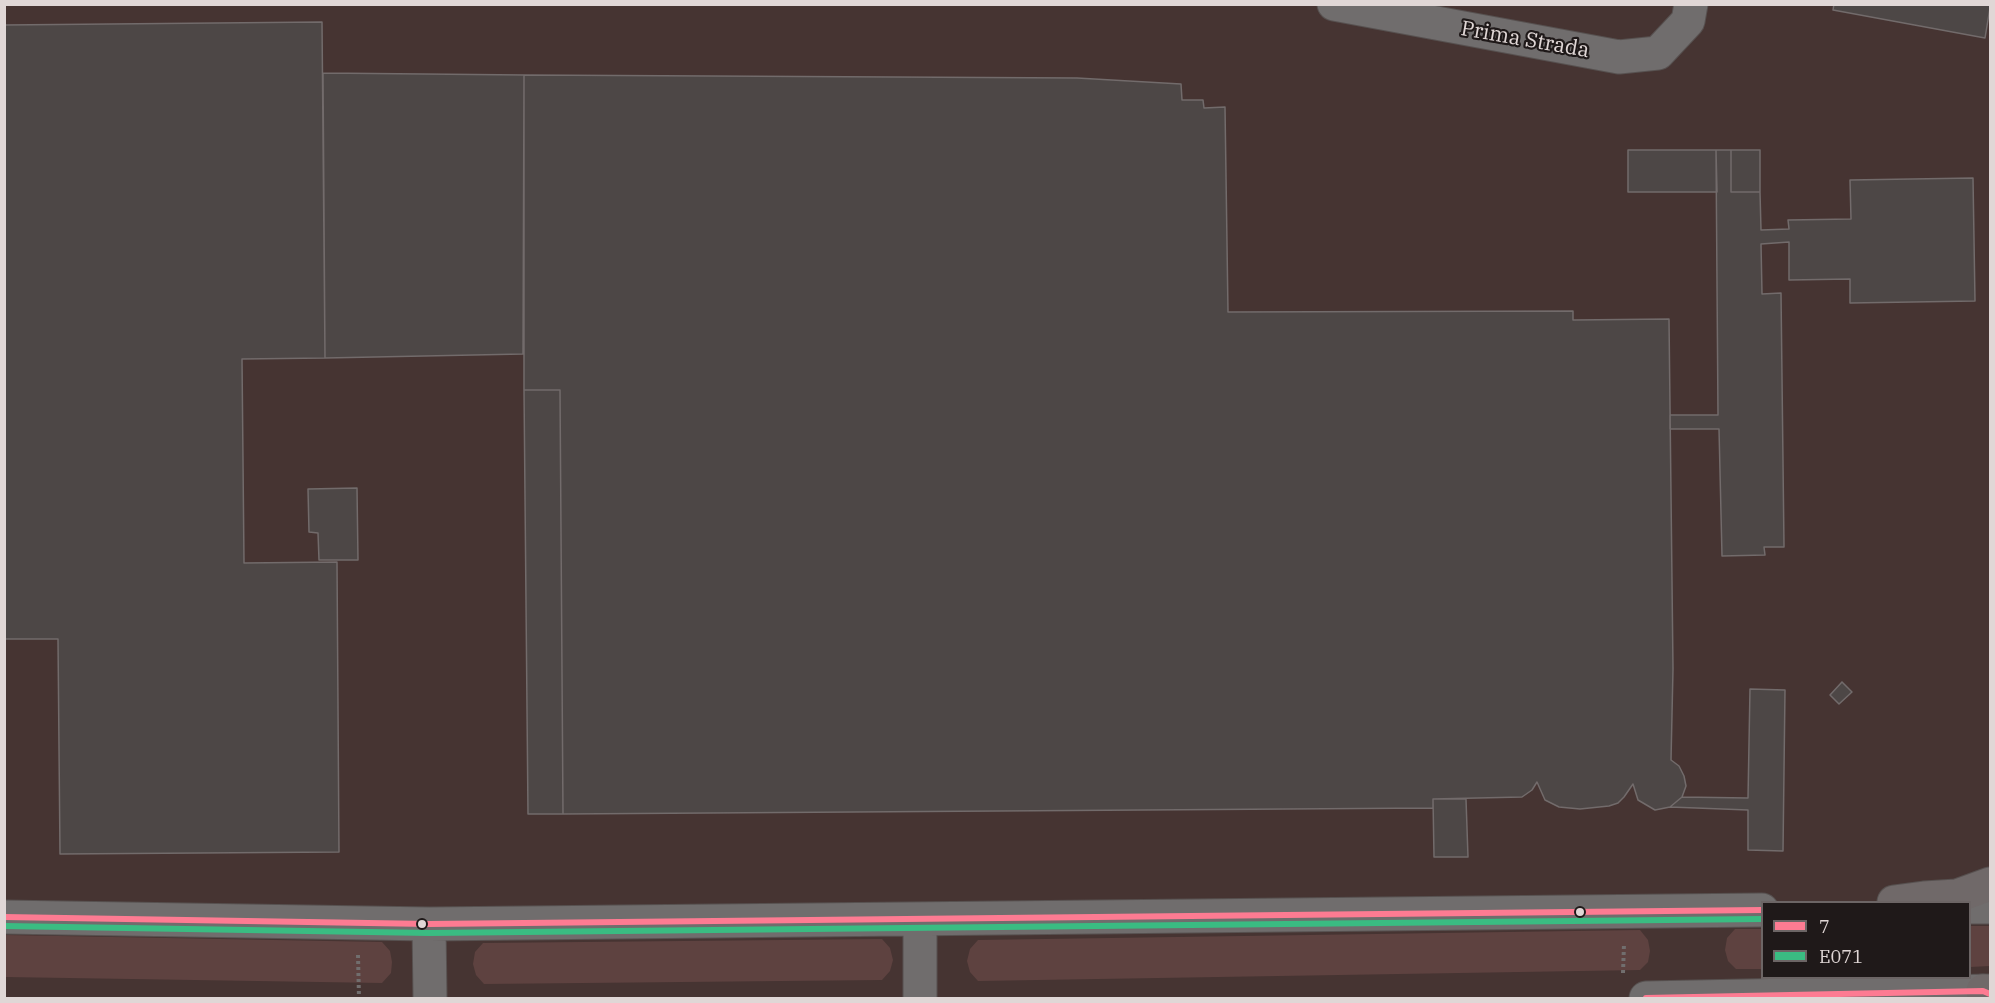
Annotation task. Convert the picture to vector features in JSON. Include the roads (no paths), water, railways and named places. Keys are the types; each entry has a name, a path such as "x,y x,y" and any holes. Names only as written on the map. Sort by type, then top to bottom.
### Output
{"highway":[{"path":"1906,901 1957,896 1990,884"}],"street":[{"name":"Prima Strada","path":"1334,4 1619,57 1658,53 1688,21 1691,4"},
{"path":"1971,907 1990,907"},
{"path":"4,917 429,924 1761,910"},
{"path":"920,919 920,999"},
{"path":"429,924 430,999"},
{"path":"1646,999 1988,992"}]}
